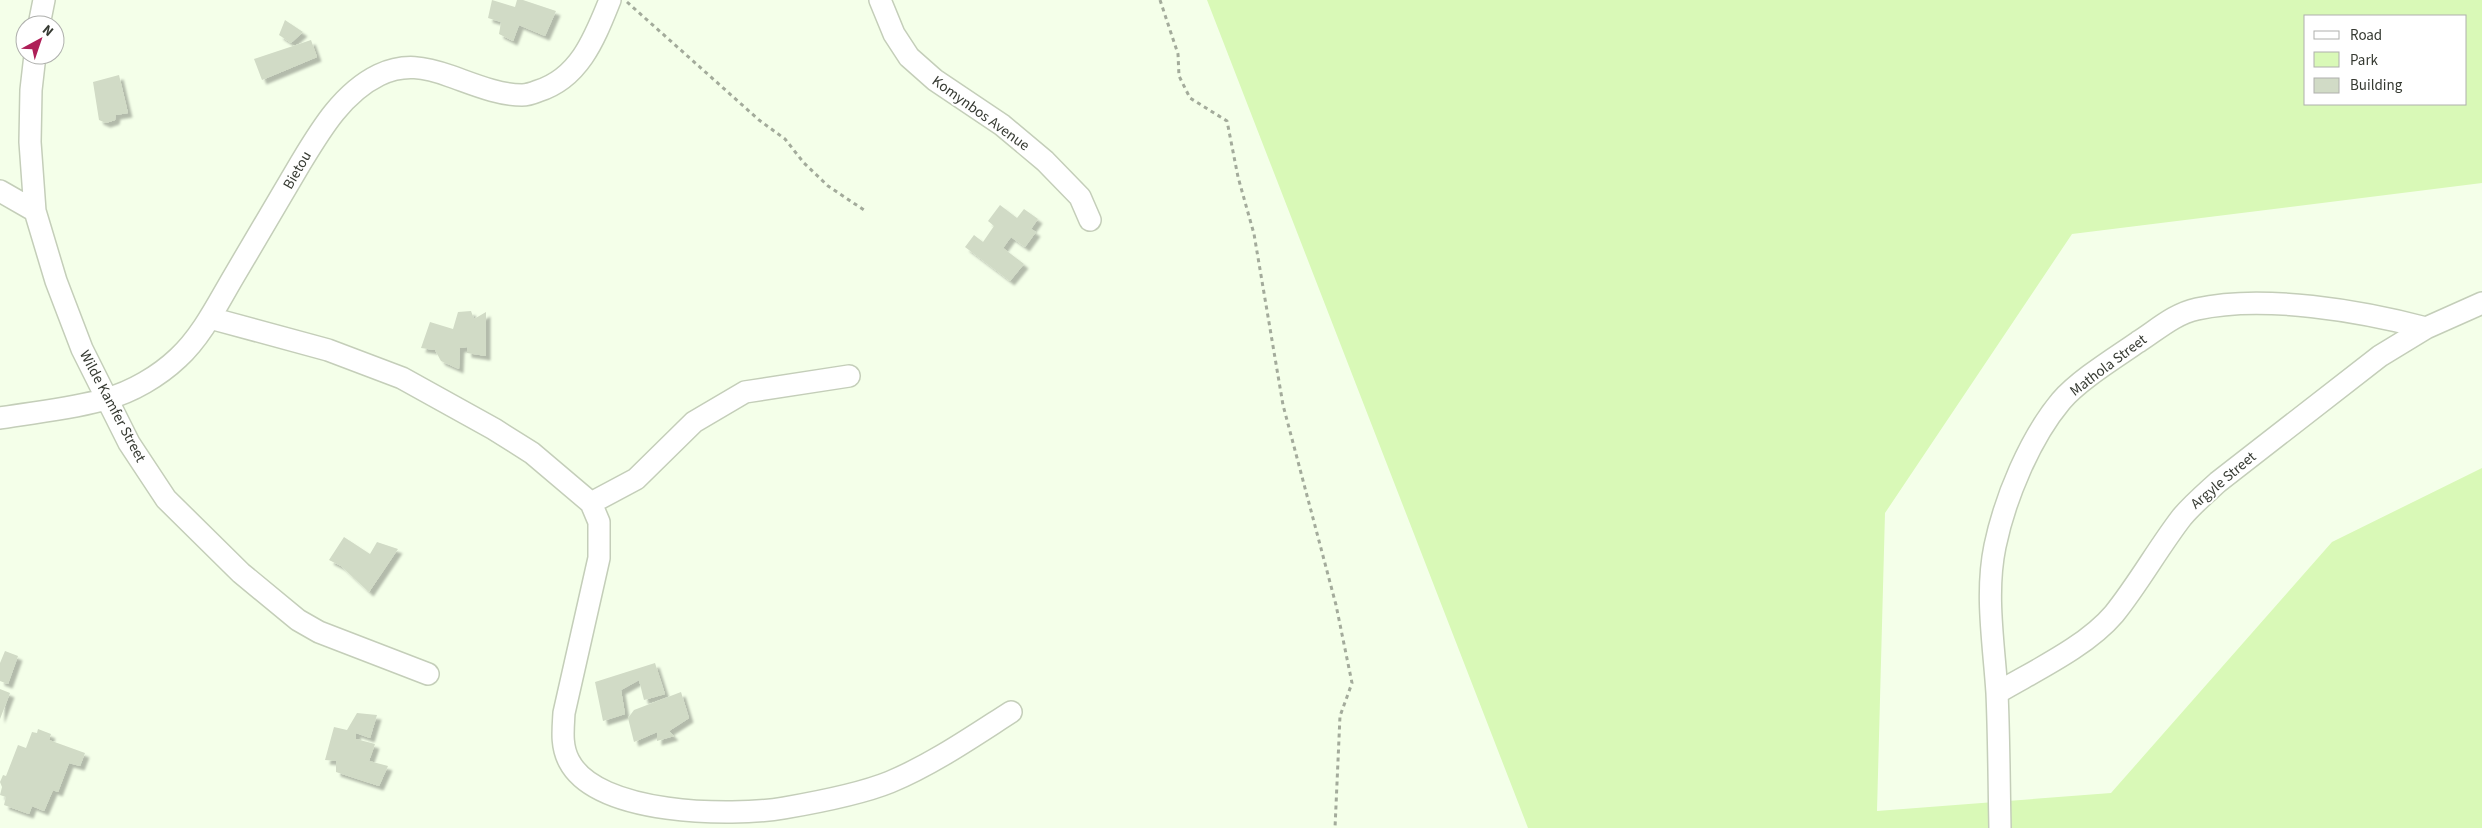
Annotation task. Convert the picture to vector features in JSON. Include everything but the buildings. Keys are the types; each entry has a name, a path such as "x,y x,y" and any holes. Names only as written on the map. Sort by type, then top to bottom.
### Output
{"street":[{"path":"41,15 44,0"},
{"name":"Bietou","path":"0,418 107,399 141,384 180,356 210,318 311,146 338,108 354,91 377,76 399,67 424,67 504,93 525,96 548,88 560,82 574,69 591,44 610,0"},
{"name":"Komynbos Avenue","path":"880,0 894,34 908,57 935,80 1002,126 1046,161 1080,197 1090,220"},
{"name":"Wilde Kamfer Street","path":"35,65 30,142 35,211 56,280 82,349 129,443 166,499 241,573 298,620 319,632 428,674"},
{"path":"0,191 35,211"},
{"name":"Mathola Street","path":"2000,828 1997,693 1990,587 1995,546 2011,494 2035,439 2062,400 2106,364 2176,316 2196,309 2232,303 2279,303 2388,318 2426,328"},
{"name":"Argyle Street","path":"1997,693 2058,657 2092,634 2113,615 2182,518 2194,503 2218,482 2380,356 2426,328 2482,303"},
{"path":"210,318 328,350 402,378 486,424 532,453 591,503 599,522 600,558 564,713 562,738 569,763 581,777 595,788 614,797 650,806 733,820 889,782 971,738 1011,712"},
{"path":"591,503 636,479 694,422 745,392 849,376"}],"path":[{"path":"625,0 759,120 785,140 804,163 828,186 867,212"},
{"path":"1160,0 1178,54 1179,76 1190,98 1227,121 1238,177 1254,234 1283,405 1336,605 1352,683 1340,716 1335,828"}],"green space":[{"path":"1207,0 2482,0 2482,183 2072,234 1885,513 1877,811 2111,793 2332,542 2482,468 2482,828 1528,828"}]}
